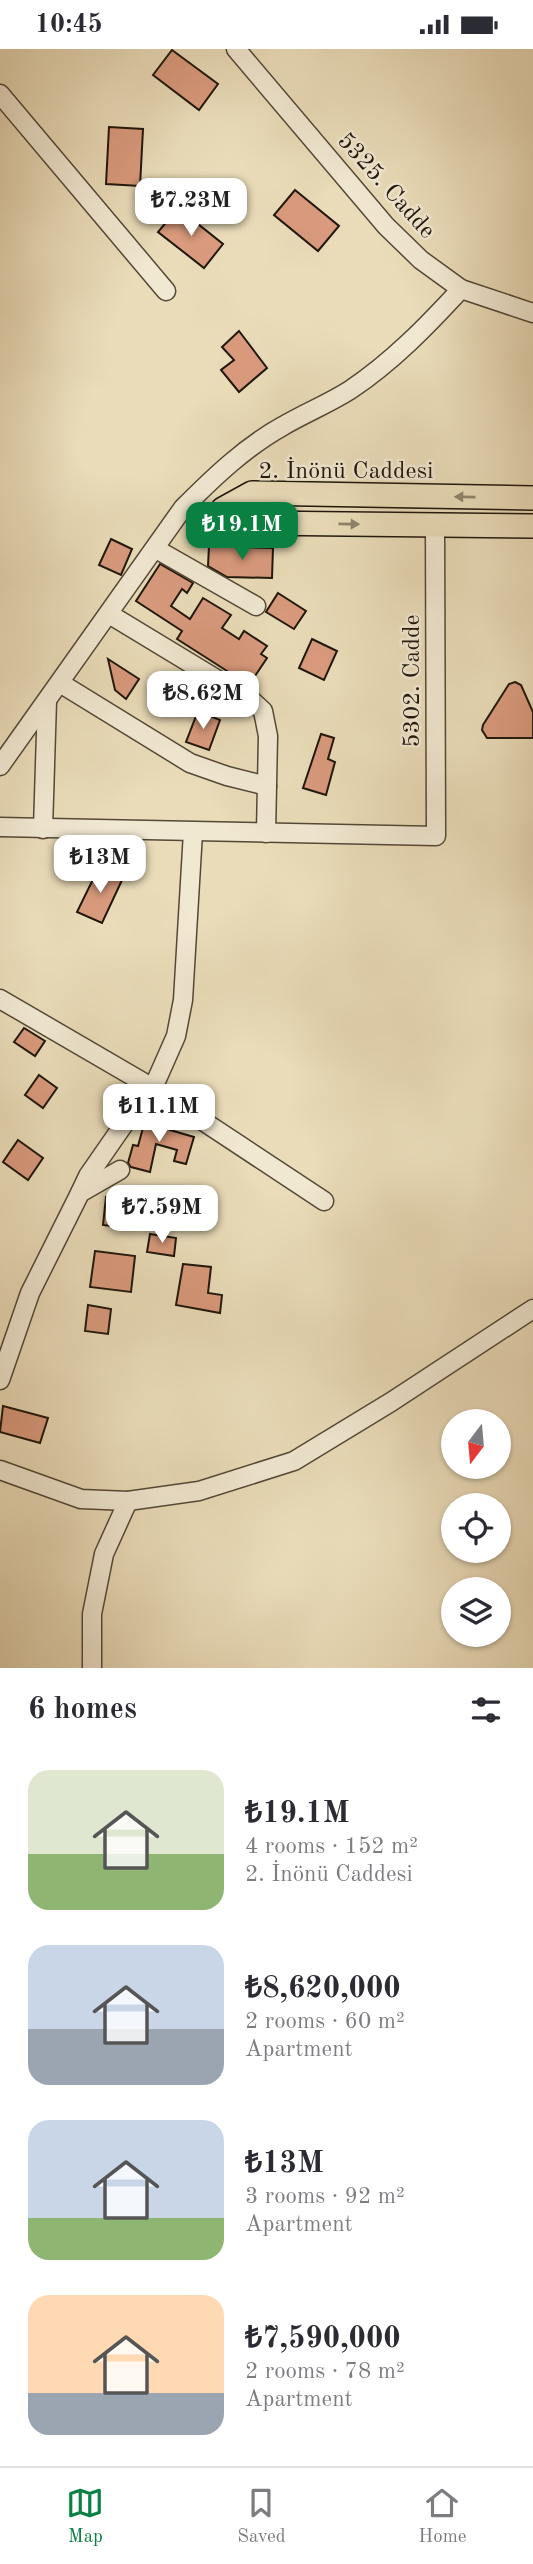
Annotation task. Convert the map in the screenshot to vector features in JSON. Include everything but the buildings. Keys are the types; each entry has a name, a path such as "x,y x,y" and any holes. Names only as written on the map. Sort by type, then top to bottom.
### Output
{"main road":[{"name":"2. İnönü Caddesi","path":"533,498 252,493 223,509 255,523 533,526"},
{"path":"434,496 435,525"}],"street":[{"name":"5325. Cadde","path":"236,49 386,226 421,260 461,289 533,313"},
{"path":"0,94 166,291"},
{"path":"0,766 183,508 211,479 260,440 340,396 383,365 425,328 461,289"},
{"name":"5302. Cadde","path":"266,833 436,836 435,525"},
{"path":"156,549 256,606"},
{"path":"0,827 266,833 268,736 263,711 258,705 108,614"},
{"path":"60,683 190,763 267,786"},
{"path":"43,829 47,701"},
{"path":"0,1380 30,1293 88,1176 140,1101 153,1089 169,1056 181,1017 193,832"},
{"path":"0,999 153,1089 324,1201"},
{"path":"80,1193 120,1170"},
{"path":"0,1470 81,1499 128,1501 199,1491 294,1461 391,1402 533,1309"},
{"path":"92,1668 92,1614 104,1554 128,1501"}]}
